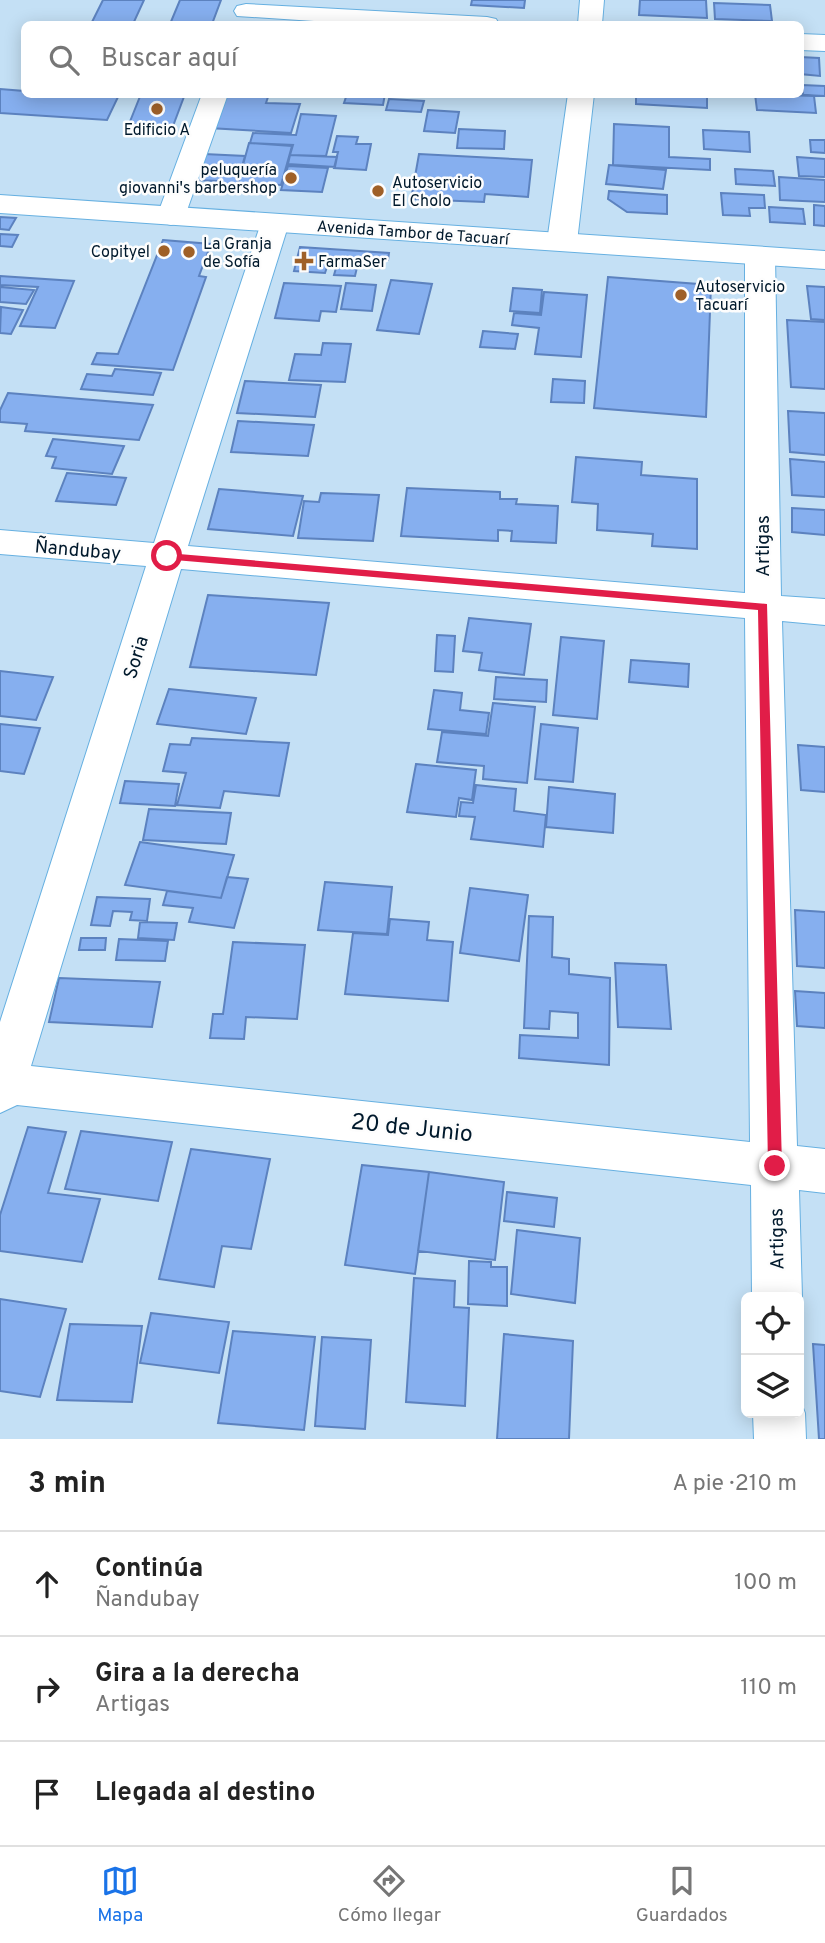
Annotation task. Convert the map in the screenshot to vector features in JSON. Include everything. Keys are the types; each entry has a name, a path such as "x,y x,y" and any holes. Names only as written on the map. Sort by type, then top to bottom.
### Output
{"street":[{"path":"590,21 592,0"},
{"path":"245,12 426,21"},
{"path":"804,42 825,43"},
{"path":"171,216 214,98"},
{"path":"562,242 580,98"},
{"name":"Avenida Tambor de Tacuarí","path":"0,204 825,260"},
{"name":"Soria","path":"1,1087 167,556 275,223"},
{"name":"Artigas","path":"760,256 763,607 777,1292"},
{"name":"Ñandubay","path":"0,542 825,612"},
{"name":"20 de Junio","path":"1,1087 825,1171"},
{"path":"779,1418 780,1439"}],"building":[{"path":"103,0 144,0 134,21 92,21"},
{"path":"180,0 221,0 213,21 171,21"},
{"path":"472,0 525,0 524,8 471,5"},
{"path":"640,0 706,0 707,18 639,15"},
{"path":"714,3 770,5 772,21 715,19"},
{"path":"804,57 819,58 820,76 804,74"},
{"path":"804,85 825,86 825,96 804,95"},
{"path":"0,89 21,91 21,98 118,98 107,120 0,113"},
{"path":"814,96 816,113 757,110 756,98"},
{"name":"Edificio A","path":"139,98 184,98 173,126 129,124"},
{"path":"220,98 268,98 266,103 300,104 291,133 209,128"},
{"path":"346,98 384,98 383,105 344,103"},
{"path":"636,98 707,98 707,108 636,104"},
{"path":"389,99 424,101 421,112 386,110"},
{"path":"428,110 459,112 455,133 424,131"},
{"path":"301,114 336,116 326,156 290,155 293,145 250,143 253,133 296,135"},
{"path":"614,124 669,127 669,157 710,159 710,170 613,165"},
{"path":"459,129 505,131 504,149 457,148"},
{"path":"703,130 749,132 750,152 704,149"},
{"path":"337,136 358,137 356,144 371,144 366,170 334,168 338,152 333,152"},
{"path":"810,140 825,140 825,153 811,152"},
{"path":"249,143 292,146 281,185 238,183"},
{"path":"204,154 245,156 236,187 215,185 217,181 195,180"},
{"path":"419,154 532,160 528,197 485,194 484,202 411,199"},
{"path":"290,155 337,157 335,167 288,164"},
{"path":"797,157 825,159 825,177 799,176"},
{"path":"609,165 666,170 663,189 606,184"},
{"path":"288,166 328,168 322,192 281,190"},
{"path":"735,169 773,171 775,186 736,184"},
{"path":"779,177 825,180 825,202 780,200"},
{"path":"609,191 667,195 667,214 627,212 608,199"},
{"path":"721,193 764,195 765,208 749,208 750,216 723,215"},
{"path":"814,205 825,206 825,226 814,225"},
{"path":"769,207 803,209 805,224 770,222"},
{"path":"0,217 16,218 9,230 0,229"},
{"path":"0,234 18,235 12,247 0,246"},
{"path":"163,240 211,244 199,276 206,277 173,370 92,364 97,353 118,354"},
{"path":"300,247 389,253 388,260 359,259 355,276 334,275 336,268 327,267 325,273 294,271"},
{"path":"0,276 74,281 55,328 20,326 38,287 0,285"},
{"path":"608,277 711,285 706,417 594,408"},
{"path":"391,280 432,284 419,334 377,330"},
{"path":"284,283 341,286 336,312 321,311 319,321 275,318"},
{"path":"346,283 376,285 372,311 341,309"},
{"path":"807,286 825,287 825,320 811,319"},
{"path":"0,287 34,290 26,304 0,302"},
{"path":"513,288 542,290 540,313 510,311"},
{"path":"544,292 587,295 581,357 535,354 539,328 512,325 514,313 541,315"},
{"path":"1,307 23,310 11,334 0,333"},
{"path":"787,320 825,322 825,389 791,387"},
{"path":"483,331 518,334 515,349 480,347"},
{"path":"323,343 351,344 345,382 289,380 295,354 321,355"},
{"path":"115,369 161,373 153,395 81,389 87,374 112,376"},
{"path":"553,379 585,381 584,403 551,402"},
{"path":"245,381 321,385 315,417 237,413"},
{"path":"8,393 153,405 139,440 25,431 27,424 0,422 0,410"},
{"path":"788,411 825,413 825,455 790,452"},
{"path":"238,421 314,425 308,456 231,452"},
{"path":"53,439 124,446 112,474 52,468 56,457 46,456"},
{"path":"576,457 642,462 641,475 697,479 697,549 652,546 653,534 597,530 598,504 572,502"},
{"path":"790,459 825,462 825,497 792,495"},
{"path":"67,473 126,478 116,505 56,501"},
{"path":"407,488 500,492 500,499 517,499 516,504 558,506 556,543 511,541 512,531 498,530 498,541 401,536"},
{"path":"219,489 303,496 293,536 208,529"},
{"path":"321,493 379,495 373,541 298,538 304,501 319,502"},
{"path":"792,508 825,510 825,535 792,532"},
{"path":"208,595 329,603 316,675 190,667"},
{"path":"469,618 531,624 524,675 479,670 482,653 463,651"},
{"path":"437,635 455,636 453,672 435,671"},
{"path":"561,637 604,641 597,719 553,715"},
{"path":"631,660 689,664 688,687 629,682"},
{"path":"0,671 53,677 36,720 0,716"},
{"path":"496,677 547,680 546,702 494,699"},
{"path":"169,689 256,698 246,734 157,724"},
{"path":"434,690 462,693 460,710 489,713 486,734 428,729"},
{"path":"493,703 535,707 527,783 483,779 484,766 437,762 442,732 488,736"},
{"path":"0,724 40,728 24,774 0,771"},
{"path":"541,724 578,728 573,782 535,779"},
{"path":"192,738 289,743 279,796 224,791 220,808 177,805 186,773 163,771 170,744 190,745"},
{"path":"798,745 825,747 825,792 801,790"},
{"path":"416,764 476,770 472,800 459,798 456,817 407,812"},
{"path":"125,781 179,784 175,806 120,803"},
{"path":"476,785 516,789 514,811 546,815 543,847 471,839 475,817 459,816 461,802 473,803"},
{"path":"549,787 615,794 613,833 546,827"},
{"path":"149,809 231,813 226,844 143,840"},
{"path":"140,842 234,855 221,898 125,885"},
{"path":"227,877 248,879 234,928 189,922 193,908 163,905 167,891 221,898"},
{"path":"325,882 392,887 387,934 318,930"},
{"path":"470,888 528,895 519,961 460,953"},
{"path":"97,897 150,899 147,921 130,920 132,912 113,911 110,926 91,925"},
{"path":"795,910 825,912 825,968 797,966"},
{"path":"529,916 553,917 552,957 569,959 569,974 610,978 609,1065 519,1058 520,1035 578,1038 578,1013 550,1011 549,1029 524,1028"},
{"path":"390,919 429,922 427,940 453,942 448,1001 345,994 353,933 388,935"},
{"path":"140,922 177,923 174,940 138,938"},
{"path":"81,938 106,938 105,950 79,950"},
{"path":"119,939 168,941 165,961 116,960"},
{"path":"233,942 305,945 297,1019 246,1017 244,1039 210,1038 213,1014 223,1014"},
{"path":"615,963 666,965 671,1029 618,1027"},
{"path":"59,978 160,982 152,1027 49,1022"},
{"path":"795,991 825,993 825,1028 797,1026"},
{"path":"28,1127 66,1132 48,1193 100,1199 82,1262 0,1251 0,1215"},
{"path":"81,1131 172,1142 158,1201 65,1189"},
{"path":"191,1149 270,1159 251,1249 222,1246 214,1287 159,1279"},
{"path":"362,1165 429,1172 415,1274 345,1265"},
{"path":"429,1172 504,1182 495,1260 418,1251"},
{"path":"507,1192 557,1198 554,1227 504,1221"},
{"path":"517,1230 580,1238 575,1303 511,1294"},
{"path":"469,1261 491,1262 491,1267 507,1267 507,1306 468,1304"},
{"path":"414,1278 455,1281 454,1307 469,1308 465,1406 406,1402"},
{"path":"0,1299 66,1309 40,1397 0,1391"},
{"path":"151,1313 229,1322 219,1373 140,1363"},
{"path":"70,1324 142,1326 132,1402 57,1400"},
{"path":"233,1331 315,1337 304,1430 218,1423"},
{"path":"504,1334 573,1341 569,1439 497,1439"},
{"path":"322,1337 371,1340 365,1429 315,1426"},
{"path":"813,1344 825,1345 825,1439 819,1439"}],"place":[{"name":"Edificio A","path":"157,109"},
{"name":"peluquería giovanni's barbershop","path":"291,178"},
{"name":"Autoservicio El Cholo","path":"378,191"},
{"name":"Copityel","path":"164,251"},
{"name":"La Granja de Sofía","path":"189,252"},
{"name":"FarmaSer","path":"304,261"},
{"name":"Autoservicio Tacuarí","path":"681,295"}],"route":[{"path":"167,556 763,607 775,1166"}]}
